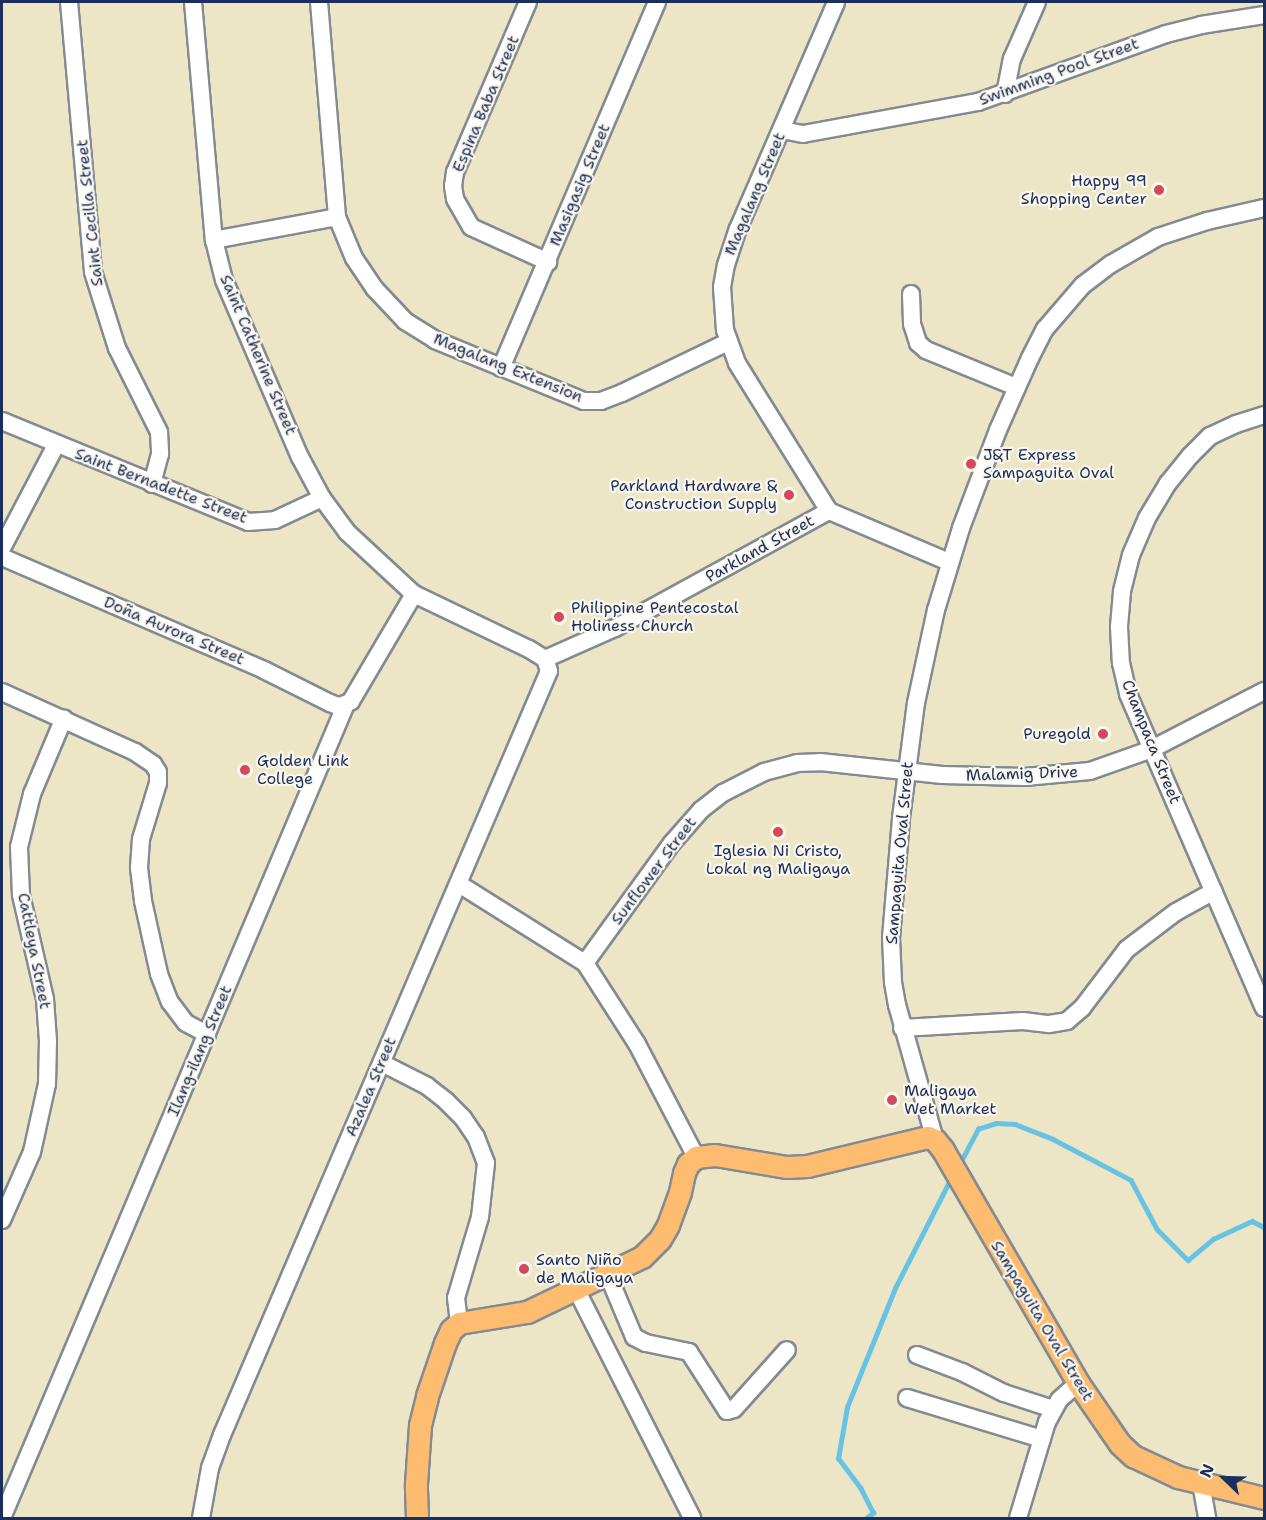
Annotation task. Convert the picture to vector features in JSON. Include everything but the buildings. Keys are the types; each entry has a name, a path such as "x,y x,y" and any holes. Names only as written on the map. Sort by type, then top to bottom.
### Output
{"main road":[{"path":"417,1518 416,1484 420,1425 441,1352 451,1330 459,1323 517,1314 608,1275 642,1257 660,1239 675,1208 687,1164 696,1157 715,1155 787,1167 807,1166 913,1140 928,1137 935,1140"},
{"name":"Sampaguita Oval Street","path":"935,1140 1078,1383 1107,1427 1133,1456 1154,1467 1201,1483 1264,1497"}],"street":[{"name":"Saint Cecilla Street","path":"69,2 93,273 117,348 159,432 160,454 152,484"},
{"name":"Saint Catherine Street","path":"193,2 214,240 224,280 300,457 322,498 347,532 414,594"},
{"name":"Magalang Extension","path":"319,2 337,217 354,258 375,289 405,321 435,340 584,401 601,401 622,393 728,342"},
{"name":"Espina Baba Street","path":"528,2 455,172 453,186 455,200 461,214 471,227 548,262"},
{"name":"Masigasig Street","path":"501,368 657,2"},
{"name":"Magalang Street","path":"829,511 744,378 728,342 722,287 726,265 738,229 836,2"},
{"path":"1005,94 1012,59 1037,2"},
{"name":"Swimming Pool Street","path":"782,130 802,134 951,109 1005,94 1135,43 1201,25 1244,9 1264,15"},
{"name":"Sampaguita Oval Street","path":"935,1140 902,1028 893,982 891,938 906,772 926,655 949,562 1016,387 1046,329 1063,307 1083,285 1111,264 1158,237 1186,227 1264,208"},
{"path":"214,240 337,217"},
{"path":"911,294 912,324 918,343 926,350 1016,387"},
{"name":"Champaca Street","path":"1264,415 1210,436 1190,456 1147,518 1131,555 1122,592 1119,627 1121,663 1128,694 1264,1008"},
{"name":"Saint Bernadette Street","path":"2,421 248,522 275,520 322,498"},
{"path":"2,548 56,445"},
{"name":"Parkland Street","path":"545,659 615,628 829,511 949,562"},
{"name":"Doña Aurora Street","path":"2,557 264,670 330,703 338,706 346,704"},
{"path":"414,594 529,649 545,659"},
{"name":"Ilang-ilang Street","path":"4,1511 346,704 351,701 414,594"},
{"name":"Azalea Street","path":"201,1518 210,1468 222,1436 549,671 545,659"},
{"name":"Malamig Drive","path":"906,772 942,775 1059,776 1090,771 1152,749 1264,691"},
{"path":"2,692 135,752 153,764 158,772 158,783 141,839 139,868 143,901 159,974 170,1002 186,1023 207,1034"},
{"name":"Cattleya Street","path":"2,1220 32,1152 47,1084 48,1041 45,999 21,894 19,847 32,794 64,718"},
{"name":"Sunflower Street","path":"585,963 672,843 701,810 723,793 764,772 798,763 850,764 906,772"},
{"path":"459,884 585,963 637,1044 696,1157"},
{"path":"902,1028 1023,1021 1049,1024 1067,1021 1082,1008 1127,950 1176,912 1214,891"},
{"path":"382,1063 427,1086 446,1101 463,1118 476,1137 486,1163 480,1217 456,1298 459,1323"},
{"path":"608,1275 634,1336 646,1343 689,1352 728,1411 734,1409 787,1350"},
{"path":"576,1289 692,1518"},
{"path":"917,1355 962,1372 1004,1393 1053,1409"},
{"path":"1018,1518 1053,1409 1067,1391 1078,1383"},
{"path":"907,1398 1042,1439"},
{"path":"1201,1483 1207,1518"}],"waterway":[{"path":"959,1165 978,1129 996,1123 1015,1124 1053,1139 1131,1180 1157,1229 1188,1260 1213,1239 1252,1221 1264,1227"},
{"path":"866,1518 873,1513 861,1489 838,1459 847,1407 895,1288 951,1178"}],"place":[{"name":"Happy 99 Shopping Center","path":"1159,190"},
{"name":"J&T Express Sampaguita Oval","path":"971,464"},
{"name":"Parkland Hardware & Construction Supply","path":"789,495"},
{"name":"Philippine Pentecostal Holiness Church","path":"559,617"},
{"name":"Puregold","path":"1103,734"},
{"name":"Golden Link College","path":"245,770"},
{"name":"Iglesia Ni Cristo, Lokal ng Maligaya","path":"778,832"},
{"name":"Maligaya Wet Market","path":"892,1100"},
{"name":"Santo Niño de Maligaya","path":"524,1269"}]}
